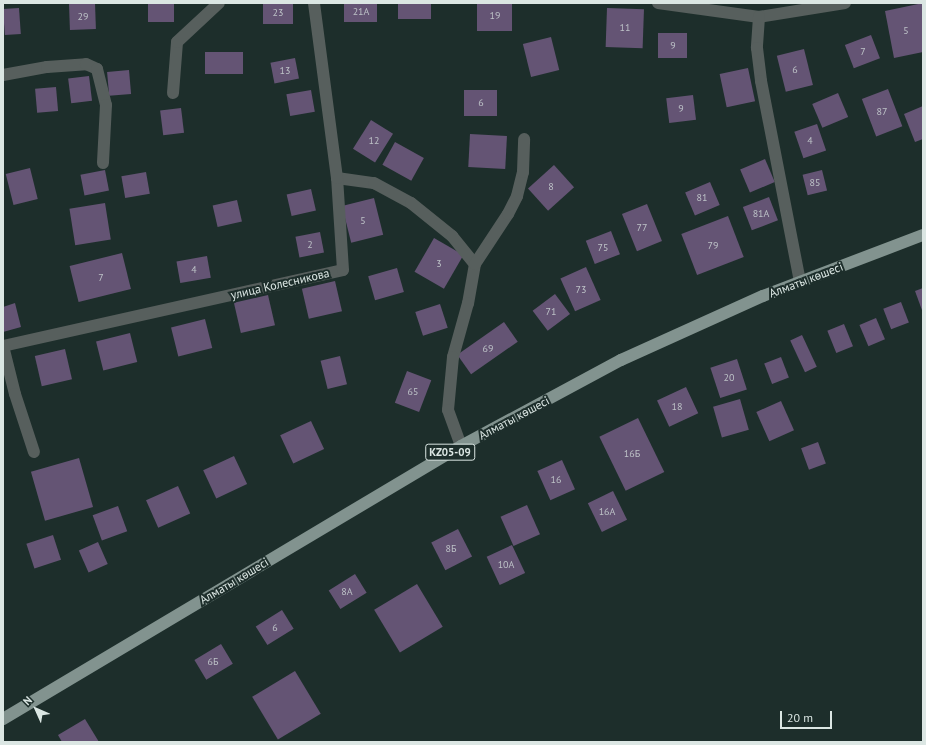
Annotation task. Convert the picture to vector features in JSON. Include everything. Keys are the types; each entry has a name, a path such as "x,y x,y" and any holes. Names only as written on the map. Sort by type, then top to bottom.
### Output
{"main road":[{"name":"Алматы көшесі","path":"3,719 461,446 621,360 763,296 923,235"}],"street":[{"path":"173,92 177,42 219,3"},
{"name":"улица Колесникова","path":"3,346 343,270 337,178 314,3"},
{"path":"658,3 759,17 778,8 846,3"},
{"path":"759,17 757,48 761,81 800,282"},
{"path":"3,76 47,66 86,64 97,69 106,104 103,163"},
{"path":"461,446 448,410 453,357 468,303 475,264 508,214 517,196 523,172 524,139"},
{"path":"337,178 374,183 411,203 452,236 475,264"},
{"path":"3,346 15,394 34,452"}],"building":[{"path":"95,3 96,29 70,30 69,4"},
{"path":"148,3 174,3 174,22 148,22"},
{"path":"263,3 293,3 293,24 263,24"},
{"path":"344,3 377,3 377,22 344,22"},
{"path":"398,3 431,3 431,19 398,19"},
{"path":"477,3 512,3 512,31 477,31"},
{"path":"923,3 923,52 894,58 885,11"},
{"path":"19,8 21,34 5,35 3,9"},
{"path":"607,8 644,9 643,48 606,47"},
{"path":"658,33 687,33 687,58 658,58"},
{"path":"871,35 880,58 854,68 845,45"},
{"path":"551,37 559,70 531,77 523,44"},
{"path":"804,49 813,85 786,92 777,56"},
{"path":"205,52 243,52 243,74 205,74"},
{"path":"295,58 299,79 274,83 270,63"},
{"path":"748,68 755,101 727,107 720,74"},
{"path":"129,70 131,94 109,96 107,72"},
{"path":"89,76 92,101 71,103 68,79"},
{"path":"56,87 58,111 37,113 35,89"},
{"path":"888,89 902,126 876,136 862,99"},
{"path":"311,90 315,112 290,116 286,94"},
{"path":"464,90 497,90 497,116 464,116"},
{"path":"838,93 848,117 822,128 812,104"},
{"path":"693,95 696,120 669,123 666,98"},
{"path":"923,106 923,139 915,142 904,114"},
{"path":"181,108 184,133 163,135 160,111"},
{"path":"371,120 393,134 375,163 353,149"},
{"path":"817,124 826,150 803,158 794,132"},
{"path":"470,134 507,136 505,169 468,167"},
{"path":"395,142 424,158 411,181 382,165"},
{"path":"765,159 775,182 750,193 740,170"},
{"path":"554,165 574,187 548,211 528,188"},
{"path":"30,168 38,199 13,205 6,174"},
{"path":"105,170 109,191 84,195 80,175"},
{"path":"822,170 827,190 808,195 803,175"},
{"path":"146,172 150,194 125,198 121,176"},
{"path":"710,182 720,205 695,216 685,193"},
{"path":"311,189 316,210 292,216 287,195"},
{"path":"769,197 778,220 752,230 743,207"},
{"path":"374,198 383,235 351,243 342,206"},
{"path":"237,200 242,221 218,227 213,206"},
{"path":"105,203 111,240 75,245 69,209"},
{"path":"647,204 662,241 637,251 622,214"},
{"path":"728,216 744,257 697,275 681,234"},
{"path":"611,231 620,254 595,264 586,241"},
{"path":"320,232 324,253 299,257 295,237"},
{"path":"434,238 463,255 444,289 414,272"},
{"path":"122,253 131,289 79,302 70,266"},
{"path":"207,256 211,278 180,283 176,261"},
{"path":"586,267 601,300 575,311 560,278"},
{"path":"397,268 404,292 375,300 368,276"},
{"path":"335,281 342,311 309,319 302,289"},
{"path":"923,288 923,313 915,291"},
{"path":"555,294 570,314 548,331 533,311"},
{"path":"268,295 275,325 241,333 234,303"},
{"path":"901,302 909,323 891,329 883,309"},
{"path":"15,303 21,327 3,332 3,307"},
{"path":"440,304 448,328 423,336 415,312"},
{"path":"876,318 885,339 868,346 859,325"},
{"path":"205,319 212,348 178,357 171,327"},
{"path":"504,322 518,342 471,374 457,355"},
{"path":"844,324 853,346 836,353 827,331"},
{"path":"130,333 137,362 103,371 96,341"},
{"path":"802,335 817,367 805,372 790,340"},
{"path":"65,349 72,379 42,386 35,356"},
{"path":"340,356 347,384 328,389 321,361"},
{"path":"781,357 789,378 772,384 764,363"},
{"path":"737,359 747,389 720,398 710,368"},
{"path":"407,371 431,380 419,412 395,403"},
{"path":"686,387 698,413 669,427 657,401"},
{"path":"740,399 749,430 722,437 713,407"},
{"path":"781,401 794,430 769,441 756,412"},
{"path":"638,418 664,472 626,491 599,437"},
{"path":"311,421 324,449 293,463 280,435"},
{"path":"818,442 826,464 809,470 801,448"},
{"path":"234,456 247,484 216,498 203,470"},
{"path":"79,458 93,507 45,521 31,472"},
{"path":"562,460 575,489 550,500 537,471"},
{"path":"178,486 190,513 158,528 146,500"},
{"path":"613,491 627,520 602,532 588,503"},
{"path":"527,505 540,534 514,546 501,517"},
{"path":"118,506 127,531 102,541 93,515"},
{"path":"458,529 472,557 445,570 431,543"},
{"path":"53,535 61,560 34,568 26,544"},
{"path":"98,542 108,564 89,572 79,551"},
{"path":"512,545 525,573 500,585 487,557"},
{"path":"355,574 367,593 340,609 329,590"},
{"path":"417,584 443,627 400,653 374,610"},
{"path":"282,610 294,629 267,645 256,626"},
{"path":"221,644 233,664 206,680 194,660"},
{"path":"295,671 321,714 278,740 252,697"},
{"path":"85,719 99,742 62,742 58,735"}]}
